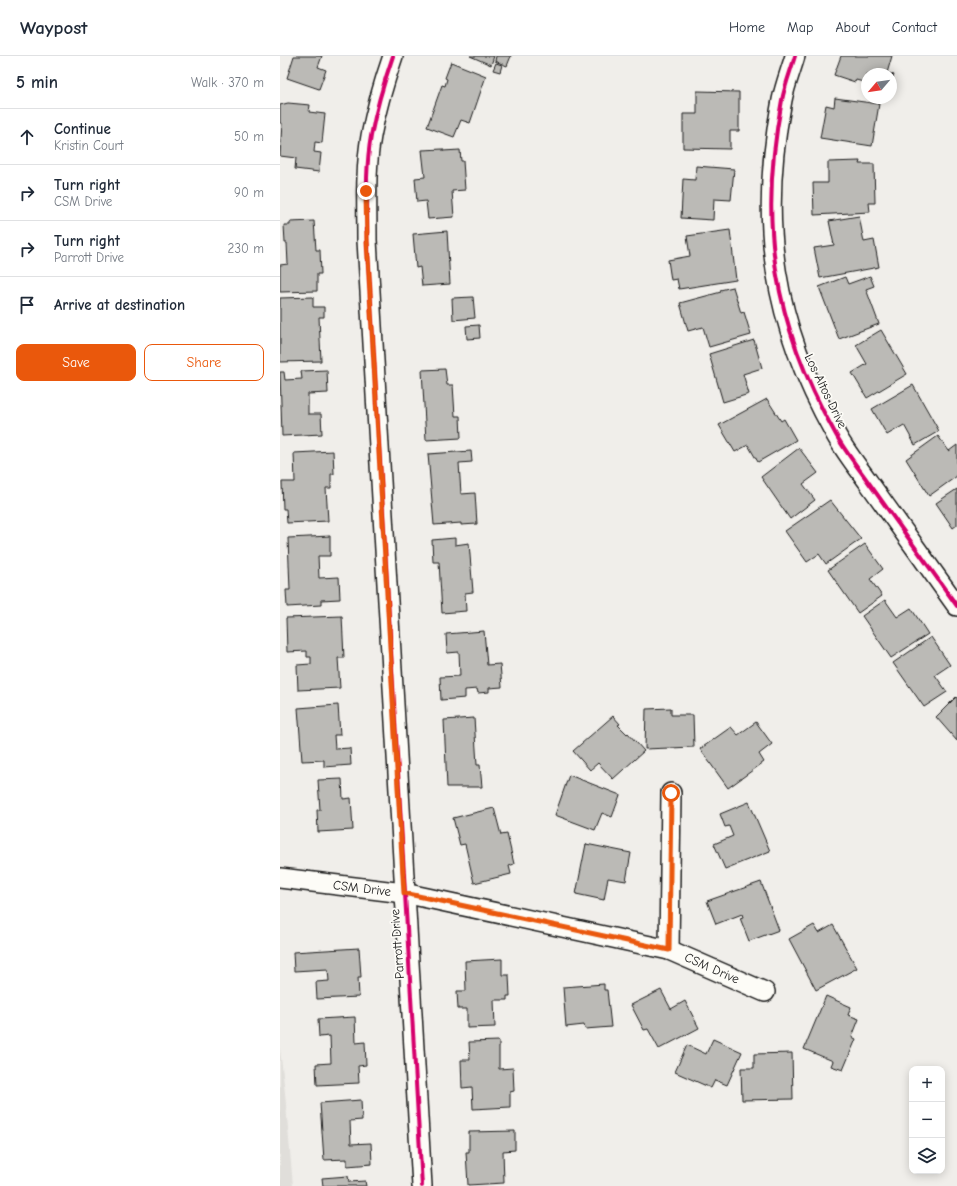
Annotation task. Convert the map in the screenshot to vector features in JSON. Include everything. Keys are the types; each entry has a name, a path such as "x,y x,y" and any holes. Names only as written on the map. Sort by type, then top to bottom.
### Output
{"street":[{"name":"Parrott Drive","path":"393,56 382,88 371,137 366,191 367,240 422,1186"},
{"name":"Los Altos Drive","path":"795,56 782,99 774,154 770,218 777,283 790,335 806,378 835,434 957,606"},
{"path":"669,950 671,793"},
{"name":"CSM Drive","path":"280,878 404,893 669,950 765,992"}],"shaded area":[{"path":"280,1049 285,1093 293,1186 280,1186"}],"building":[{"path":"294,56 322,56 318,67 326,70 319,89 287,78"},
{"path":"470,56 494,56 491,65"},
{"path":"496,56 511,56 507,66 495,61"},
{"path":"841,56 892,56 888,68 861,68 861,81 856,80 855,82 834,75"},
{"path":"451,62 486,76 470,123 461,120 454,137 427,127 442,85 445,86 447,79 445,78"},
{"path":"496,63 502,65 500,72 493,70"},
{"path":"697,91 739,92 739,131 730,131 730,149 683,148 683,114 697,114"},
{"path":"835,98 861,102 861,104 879,104 872,146 820,138 826,105 834,107"},
{"path":"288,103 310,105 309,112 325,114 322,143 315,142 314,152 321,153 319,172 295,169 296,158 280,156 282,123 280,123 280,105"},
{"path":"443,149 443,151 460,150 461,161 463,161 465,190 452,191 454,217 428,219 426,201 417,202 415,178 425,177 422,150"},
{"path":"860,161 859,164 874,164 875,203 869,203 870,212 814,215 813,183 828,183 828,162"},
{"path":"696,166 734,169 731,200 714,199 713,220 681,218 683,179 695,180"},
{"path":"859,216 864,242 874,240 879,267 820,278 814,248 834,245 829,221"},
{"path":"314,221 316,250 320,250 321,274 317,274 317,291 280,292 280,265 288,264 284,225 290,225 290,222"},
{"path":"730,230 736,280 679,289 677,279 671,280 668,260 690,256 687,236"},
{"path":"447,231 450,284 422,286 420,267 416,268 413,234"},
{"path":"870,276 874,286 866,289 879,324 839,339 819,287 845,277 848,284"},
{"path":"733,287 741,313 744,312 751,335 709,347 703,327 688,331 680,303 721,292 720,290"},
{"path":"313,297 313,307 324,307 324,317 319,317 321,361 280,362 280,298"},
{"path":"473,297 475,318 453,320 452,298"},
{"path":"479,325 480,338 467,339 466,326"},
{"path":"881,330 907,374 867,398 852,373 867,364 856,345"},
{"path":"754,340 762,368 743,374 749,394 723,402 709,354"},
{"path":"445,369 447,385 453,385 455,416 460,416 461,438 426,440 422,370"},
{"path":"327,370 328,393 308,394 308,414 321,414 322,434 282,436 280,372 284,372 285,380 302,379 301,371"},
{"path":"913,385 939,431 915,445 904,425 887,435 872,409"},
{"path":"767,399 781,421 784,419 796,440 758,462 748,445 735,452 719,425"},
{"path":"938,436 949,451 957,445 957,476 929,496 906,459"},
{"path":"799,448 818,473 803,484 815,500 790,519 761,477"},
{"path":"333,451 334,474 331,474 331,488 326,488 328,521 287,523 286,509 283,509 282,482 295,482 294,453"},
{"path":"471,451 472,462 459,463 461,494 475,493 477,524 461,525 461,523 434,525 428,454"},
{"path":"957,489 957,525 953,528 936,503"},
{"path":"830,500 861,539 826,564 819,554 807,562 785,531"},
{"path":"330,536 330,556 318,556 319,578 339,577 340,599 321,600 321,605 287,607 286,590 290,590 288,538"},
{"path":"455,538 455,545 469,543 473,592 465,593 466,611 442,613 439,562 433,562 432,540"},
{"path":"865,544 883,569 870,579 882,596 858,613 828,570"},
{"path":"885,600 897,617 911,608 928,634 891,658 862,616"},
{"path":"342,616 344,658 338,658 340,688 298,690 297,665 311,664 311,657 307,657 307,651 287,652 286,618"},
{"path":"484,631 487,665 500,664 502,687 489,688 489,692 478,693 477,689 465,690 465,698 441,700 440,677 460,676 459,652 447,653 446,634"},
{"path":"931,637 950,665 935,675 947,692 924,707 893,663"},
{"path":"956,697 957,698 957,741 936,717"},
{"path":"338,705 340,735 334,735 335,749 350,748 351,765 324,767 324,760 302,761 298,708"},
{"path":"671,708 671,715 693,715 694,747 645,749 646,709"},
{"path":"613,716 620,724 618,725 627,734 628,733 644,751 613,779 598,763 590,770 573,751"},
{"path":"474,718 477,765 480,765 482,787 447,787 444,720"},
{"path":"756,722 772,744 759,754 764,762 728,788 700,749 731,727 738,735"},
{"path":"569,775 620,795 612,817 602,813 595,830 555,815"},
{"path":"342,779 343,799 351,798 353,830 318,832 317,810 320,810 318,780"},
{"path":"749,802 770,851 725,869 714,844 733,836 729,826 725,827 720,814"},
{"path":"494,808 501,835 507,834 514,864 509,866 511,874 474,883 465,844 460,845 453,818"},
{"path":"586,844 631,853 626,881 608,878 604,900 576,894"},
{"path":"761,882 779,930 749,941 740,918 743,917 742,914 716,924 707,901"},
{"path":"814,925 819,933 833,925 857,968 816,990 789,939"},
{"path":"359,948 361,977 358,977 359,997 317,999 316,982 329,981 328,969 294,971 293,952"},
{"path":"502,959 502,975 509,975 510,996 507,996 507,1000 494,1000 495,1027 467,1028 467,1009 458,1009 457,991 466,991 465,961"},
{"path":"604,984 604,990 607,990 611,1027 585,1029 584,1025 566,1027 563,987"},
{"path":"661,990 671,1009 685,1001 699,1028 659,1049 648,1029 644,1030 631,1005"},
{"path":"826,996 851,1007 848,1015 859,1019 852,1037 856,1039 843,1070 831,1066 833,1061 804,1049"},
{"path":"355,1017 356,1043 365,1042 366,1065 358,1066 359,1083 317,1085 316,1064 331,1063 330,1036 319,1037 318,1019"},
{"path":"713,1039 742,1052 727,1085 715,1080 711,1088 675,1072 687,1045 706,1054"},
{"path":"499,1041 499,1069 513,1068 514,1091 510,1092 510,1107 473,1109 472,1087 462,1088 461,1060 470,1060 469,1042"},
{"path":"792,1053 793,1099 742,1100 741,1068 754,1068 754,1054"},
{"path":"361,1100 362,1120 350,1121 351,1144 371,1143 372,1164 347,1166 347,1159 324,1160 320,1103"},
{"path":"515,1131 515,1150 503,1151 504,1183 468,1185 466,1152 469,1152 469,1132"},
{"path":"348,1176 349,1182 365,1181 366,1186 323,1186 322,1178"}],"cycle path":[{"path":"393,56 383,86 369,149 367,240 422,1186"},
{"path":"795,56 782,100 775,145 771,188 772,230 776,271 785,312 797,352 814,392 839,439 957,606"}],"route":[{"path":"366,191 367,240 404,893 669,950 671,793"}]}
